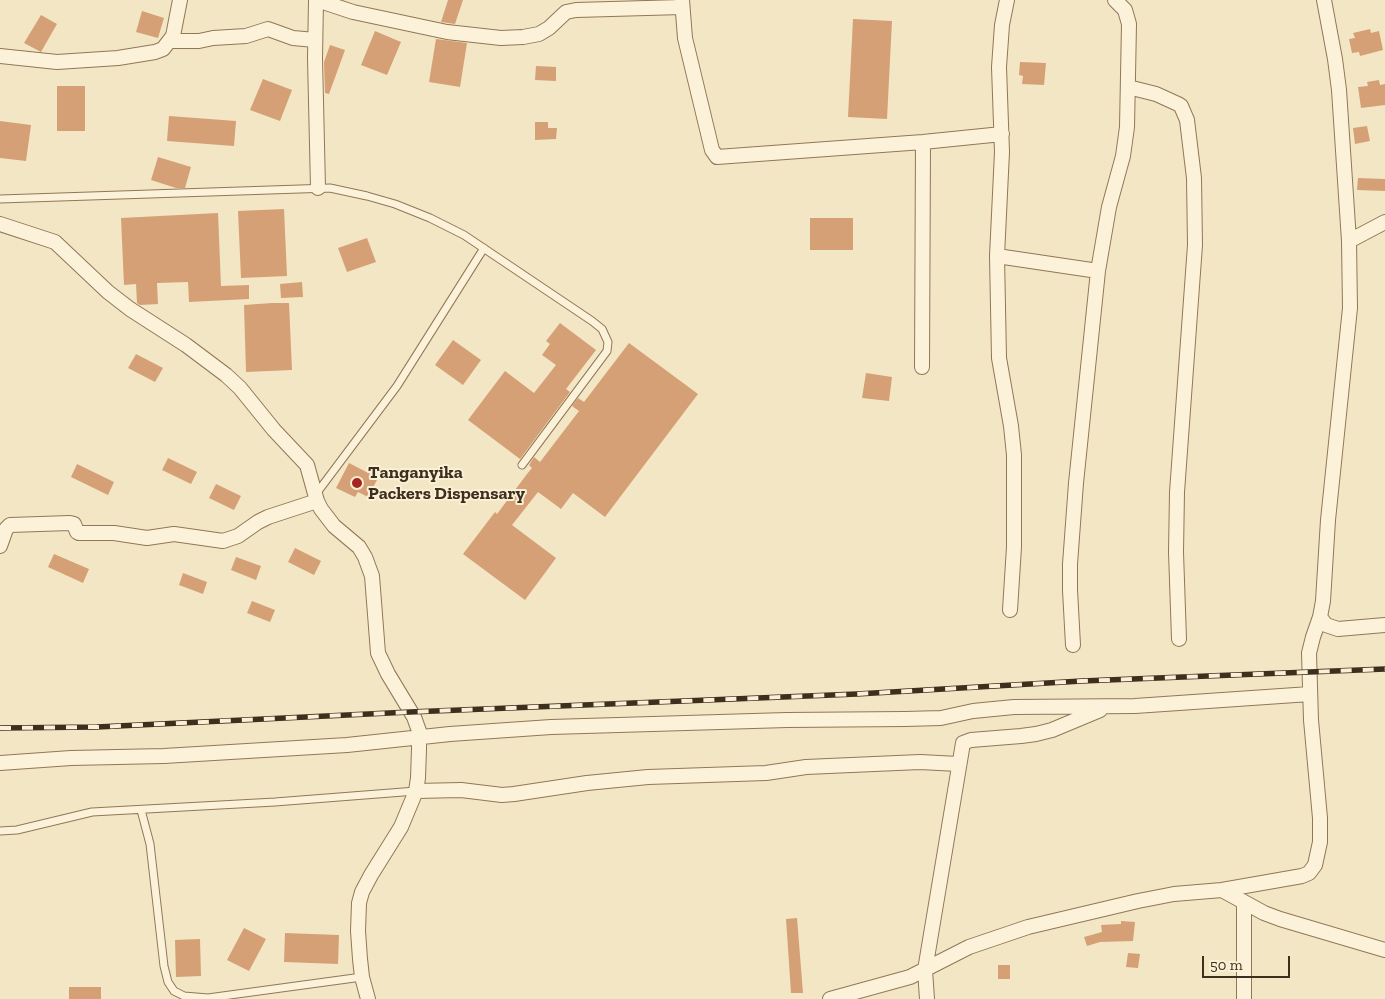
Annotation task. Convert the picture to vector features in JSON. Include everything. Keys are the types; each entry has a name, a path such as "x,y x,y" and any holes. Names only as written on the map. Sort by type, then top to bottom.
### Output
{"street":[{"path":"0,56 57,62 118,58 155,52 163,49 170,42 176,26 180,0"},
{"path":"318,188 316,0 353,12 447,32 501,38 539,34 549,28 565,6 601,9 682,4 685,38 715,156 923,142 1002,134"},
{"path":"1007,0 999,67 1002,134 997,256 999,358 1014,455 1014,548 1010,610"},
{"path":"1073,645 1070,564 1076,483 1098,271 1109,207 1123,156 1127,128 1128,17 1125,10 1116,0"},
{"path":"830,999 896,982 925,970 969,947 1028,927 1138,900 1174,894 1222,890 1302,876 1309,873 1315,865 1320,842 1320,818 1313,749 1309,654 1320,617 1350,308 1349,241 1339,90 1324,0"},
{"path":"170,42 199,42 212,38 246,36 268,29 293,38 315,40"},
{"path":"1128,87 1156,94 1182,106 1188,126 1194,178 1195,245 1177,492 1176,552 1179,639"},
{"path":"922,367 923,142"},
{"path":"1349,241 1385,222"},
{"path":"0,224 55,242 108,292 130,309 186,345 226,375 307,465 317,498 334,526 359,547 365,556 372,582 378,653 392,682 414,717 419,738 416,791 401,827 362,892 358,909 362,977 368,999"},
{"path":"997,256 1098,271"},
{"path":"0,546 6,529 10,525 70,523 74,524 79,533 114,533 147,538 174,534 223,541 238,536 268,517 317,498"},
{"path":"1320,617 1326,625 1338,629 1385,625"},
{"path":"0,763 71,758 222,753 347,745 460,733 575,725 941,718 973,711 1014,707 1106,707 1310,694"},
{"path":"927,999 925,970 961,748 966,741 1036,734 1106,707"},
{"path":"416,791 461,790 514,794 587,783 648,777 766,772 806,767 920,762 958,764"},
{"path":"1222,890 1280,919 1385,950"},
{"path":"1244,902 1244,999"}],"lane":[{"path":"0,200 318,188 351,192 394,204 430,218 464,235 592,321 602,329 608,342 606,351 522,465"},
{"path":"317,498 397,386 484,248"},
{"path":"0,831 17,830 92,812 275,802 416,791"},
{"path":"141,810 150,844 164,966 168,982 174,991 184,996 208,998 362,977"}],"building":[{"path":"448,0 463,0 455,24 441,22"},
{"path":"142,11 164,18 158,38 136,32"},
{"path":"41,15 57,24 41,52 24,43"},
{"path":"853,19 892,21 887,119 848,117"},
{"path":"1370,29 1371,33 1379,31 1383,50 1360,56 1359,52 1352,53 1349,39 1355,38 1353,33"},
{"path":"375,31 401,42 387,75 361,65"},
{"path":"436,39 467,43 460,87 429,82"},
{"path":"330,45 345,50 329,94 325,93 324,62"},
{"path":"1020,62 1046,63 1044,85 1022,84 1023,76 1019,75"},
{"path":"536,66 556,67 556,81 535,80"},
{"path":"263,79 292,90 280,121 250,110"},
{"path":"1379,80 1380,85 1385,84 1385,105 1361,108 1358,87 1368,86 1367,82"},
{"path":"57,86 85,86 85,131 57,131"},
{"path":"169,116 236,121 234,146 167,141"},
{"path":"0,121 31,125 26,161 0,158"},
{"path":"535,122 548,122 548,128 557,128 556,139 535,140"},
{"path":"1367,126 1370,141 1355,144 1353,128"},
{"path":"158,157 191,167 185,188 176,188 151,180"},
{"path":"1358,178 1385,179 1385,191 1357,190"},
{"path":"284,209 287,276 241,278 238,211"},
{"path":"218,213 221,286 249,285 249,299 189,302 188,282 157,283 158,304 140,305 137,303 136,284 124,285 121,218"},
{"path":"810,218 853,218 853,250 810,250"},
{"path":"367,238 376,262 347,272 338,248"},
{"path":"302,282 303,297 281,298 280,284"},
{"path":"289,303 292,370 246,372 244,305"},
{"path":"560,323 596,350 566,389 570,392 520,459 468,420 505,371 534,393 556,365 542,355 550,344 546,341"},
{"path":"453,340 481,360 463,385 435,365"},
{"path":"629,343 698,394 605,517 573,493 561,509 538,492 512,525 556,558 525,600 463,554 532,468 529,465 534,457 540,462 579,411 572,406 578,398 584,402"},
{"path":"136,354 163,368 155,382 128,368"},
{"path":"866,373 892,377 889,401 862,398"},
{"path":"168,458 197,472 191,484 162,470"},
{"name":"Tanganyika Packers Dispensary","path":"349,463 378,478 368,497 358,492 355,497 336,488"},
{"path":"77,464 114,482 108,495 71,477"},
{"path":"216,484 241,496 234,510 209,498"},
{"path":"295,548 321,561 314,575 288,562"},
{"path":"54,554 89,569 83,583 48,567"},
{"path":"236,557 261,566 256,580 231,570"},
{"path":"183,573 207,582 203,594 179,585"},
{"path":"252,601 275,610 270,622 247,613"},
{"path":"797,918 803,993 791,993 786,919"},
{"path":"1121,921 1135,922 1133,941 1100,942 1087,946 1084,937 1102,932 1101,925 1121,924"},
{"path":"244,928 266,939 249,971 227,960"},
{"path":"285,933 339,935 338,964 284,962"},
{"path":"200,939 201,976 176,977 175,940"},
{"path":"1128,953 1140,954 1138,968 1126,967"},
{"path":"998,965 1010,965 1010,979 998,979"},
{"path":"69,987 101,987 101,999 69,999"}],"railway":[{"path":"0,728 97,727 857,694 1082,681 1385,669"}],"place":[{"name":"Tanganyika Packers Dispensary","path":"357,483"}]}
